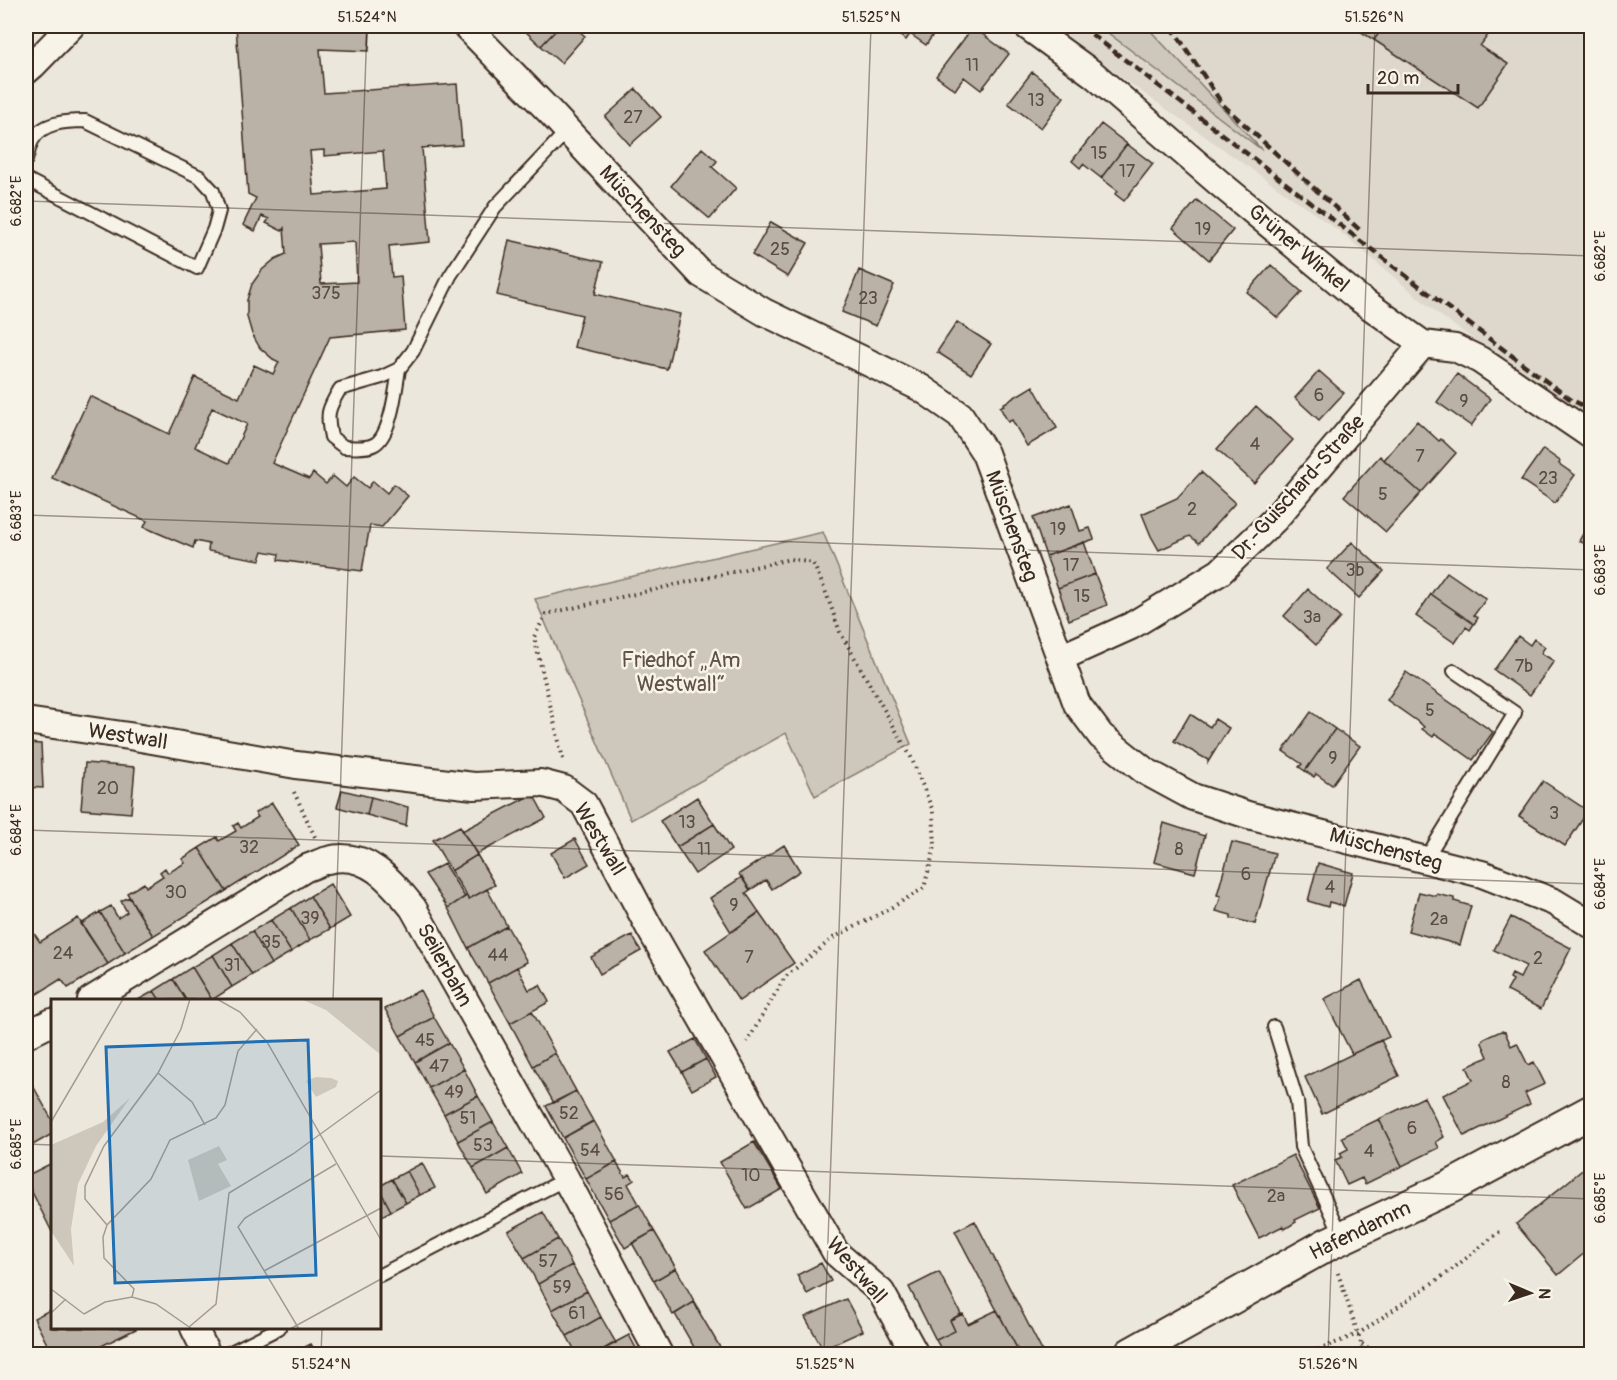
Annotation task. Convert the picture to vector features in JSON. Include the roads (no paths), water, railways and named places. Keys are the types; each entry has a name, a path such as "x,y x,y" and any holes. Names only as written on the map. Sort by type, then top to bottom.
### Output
{"street":[{"path":"26,71 70,26"},
{"name":"Müschensteg","path":"466,26 701,273 764,312 921,388 960,415 985,453 1077,704 1101,736 1145,771 1193,796 1248,815 1482,874 1554,902 1592,925"},
{"name":"Grüner Winkel","path":"1027,26 1093,74 1358,297 1423,344 1455,348 1472,356 1592,436"},
{"name":"Dr.-Guischard-Straße","path":"1060,658 1131,626 1220,572 1274,520 1423,344"},
{"name":"Westwall","path":"26,721 296,765 474,786 541,783 564,789 584,804 649,927 836,1253 882,1292 915,1354"},
{"name":"Seilerbahn","path":"93,999 306,868 329,859 349,858 369,864 393,883 413,909 566,1179 659,1354"},
{"name":"Hafendamm","path":"1131,1354 1336,1241 1452,1186 1592,1110"},
{"path":"194,1329 207,1354"}],"lane":[{"path":"26,160 33,140 48,126 67,121 85,121 200,177 213,191 219,211 214,229 197,267 26,179"},
{"path":"399,369 340,389 330,406 328,423 331,437 344,447 374,445 383,437 390,418 399,369 413,351 450,276 495,207 567,130"},
{"path":"1425,860 1515,713 1454,671"},
{"path":"1274,1027 1297,1101 1301,1147 1336,1241"},
{"path":"381,1274 566,1179"},
{"path":"227,1354 277,1329"}],"railway":[{"path":"1081,26 1440,302 1570,399 1592,410"},
{"path":"1171,26 1223,105 1362,232"}],"park label":[{"name":"Friedhof „Am Westwall“","path":"681,672"}]}
